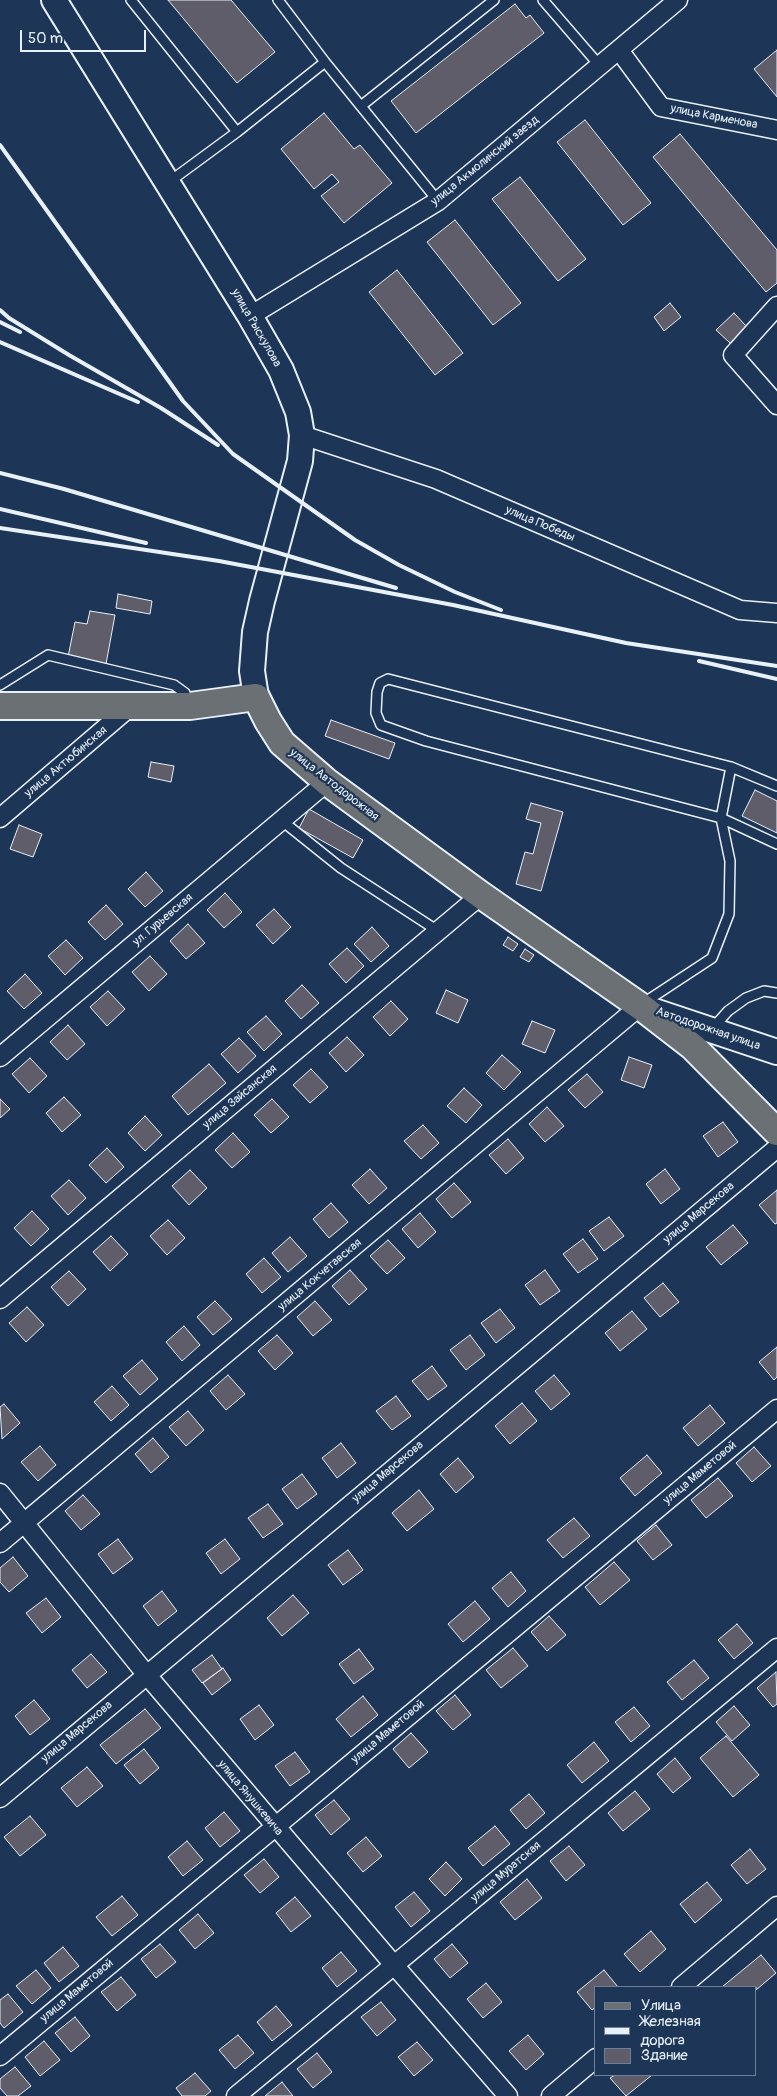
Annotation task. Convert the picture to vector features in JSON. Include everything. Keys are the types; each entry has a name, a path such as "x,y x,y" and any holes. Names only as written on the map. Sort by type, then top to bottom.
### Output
{"main road":[{"path":"0,706 190,706 256,697"},
{"name":"улица Автодорожная","path":"256,697 282,744 327,782 481,895 640,1006 693,1047 777,1132"}],"street":[{"name":"улица Рыскулова","path":"54,0 250,316 281,370 291,392 302,435 300,461 255,632 252,671 256,697"},
{"name":"улица Акмолинский заезд","path":"250,316 438,201 675,1"},
{"name":"улица Карменова","path":"619,50 661,107 777,130"},
{"path":"777,306 733,355 777,405"},
{"name":"улица Победы","path":"302,435 436,480 740,610 777,613"},
{"name":"улица Актюбинская","path":"0,818 132,706"},
{"name":"ул. Гурьевская","path":"0,1058 327,782"},
{"name":"улица Зайсанская","path":"0,1299 481,895"},
{"name":"Автодорожная улица","path":"640,1006 777,1052"},
{"name":"улица Кокчетавская","path":"0,1543 640,1006"},
{"name":"улица Марсекова","path":"0,1798 777,1148"},
{"name":"улица Маметовой","path":"0,2056 777,1408"},
{"name":"улица Янушкевича","path":"0,1493 146,1674 394,1966 508,2096"},
{"name":"улица Муратская","path":"236,2096 777,1648"},
{"path":"681,1986 777,1906"},
{"path":"551,2096 594,2060"}],"lane":[{"path":"132,0 237,132"},
{"path":"278,0 325,62 438,201"},
{"path":"361,106 494,0"},
{"path":"543,0 600,66"},
{"path":"167,184 237,132 325,62"},
{"path":"0,685 48,655 174,686 185,693 190,706"},
{"path":"777,786 731,767 388,679 380,683 377,692 376,713 381,725 426,741 721,818 777,844"},
{"path":"640,1006 712,958 729,914 730,862 721,818 731,767"},
{"path":"282,820 341,868 438,931"},
{"path":"712,1030 728,1011 746,998 764,991 777,993"}],"building":[{"path":"168,0 231,0 275,52 237,83"},
{"path":"515,4 526,18 530,15 544,33 416,133 391,101"},
{"path":"777,50 777,97 754,69"},
{"path":"324,113 354,149 360,145 392,183 344,223 321,196 339,182 332,174 314,189 281,149"},
{"path":"585,120 651,203 623,225 557,142"},
{"path":"680,134 777,250 777,283 766,292 653,157"},
{"path":"520,177 586,259 558,281 492,199"},
{"path":"455,220 521,303 493,325 427,242"},
{"path":"397,270 463,353 435,375 369,292"},
{"path":"670,303 681,317 664,331 654,317"},
{"path":"734,313 747,327 730,343 716,330"},
{"path":"118,594 152,601 150,614 116,608"},
{"path":"90,611 115,615 106,664 68,657 75,622 87,624"},
{"path":"331,720 395,743 389,759 325,736"},
{"path":"151,762 174,766 171,782 148,777"},
{"path":"755,790 777,801 777,833 742,816"},
{"path":"531,803 563,812 541,891 516,884 525,852 533,854 541,823 526,819"},
{"path":"309,809 363,840 353,858 299,828"},
{"path":"19,825 42,834 33,857 10,849"},
{"path":"146,872 163,891 145,907 128,889"},
{"path":"225,893 242,912 224,928 207,910"},
{"path":"106,905 123,924 105,940 88,922"},
{"path":"274,909 291,927 273,944 256,925"},
{"path":"188,924 205,943 186,959 170,941"},
{"path":"372,927 389,946 371,962 354,944"},
{"path":"508,937 518,944 513,951 503,945"},
{"path":"66,940 83,958 65,975 48,956"},
{"path":"347,948 364,966 346,983 329,964"},
{"path":"525,949 534,955 529,962 520,957"},
{"path":"150,956 167,974 149,991 132,972"},
{"path":"25,974 42,993 24,1009 7,991"},
{"path":"302,985 319,1003 301,1019 285,1001"},
{"path":"446,990 468,1000 458,1023 436,1013"},
{"path":"108,991 125,1009 107,1026 90,1007"},
{"path":"391,1001 408,1019 390,1036 373,1017"},
{"path":"266,1016 282,1034 264,1051 247,1032"},
{"path":"532,1021 555,1030 545,1053 522,1044"},
{"path":"68,1025 85,1044 67,1060 50,1042"},
{"path":"347,1037 364,1055 346,1072 329,1053"},
{"path":"239,1038 256,1056 238,1073 221,1054"},
{"path":"502,1055 521,1072 504,1090 486,1073"},
{"path":"629,1057 652,1065 644,1088 621,1080"},
{"path":"30,1058 47,1076 29,1093 12,1074"},
{"path":"209,1064 226,1083 188,1115 172,1096"},
{"path":"311,1069 328,1087 310,1103 293,1085"},
{"path":"587,1074 603,1092 585,1108 568,1090"},
{"path":"464,1088 482,1105 466,1123 447,1106"},
{"path":"64,1097 81,1115 62,1132 46,1113"},
{"path":"0,1099 10,1109 0,1118"},
{"path":"272,1099 289,1117 271,1133 254,1115"},
{"path":"547,1107 564,1126 545,1142 529,1124"},
{"path":"145,1116 162,1135 145,1151 128,1133"},
{"path":"723,1122 738,1142 718,1157 703,1136"},
{"path":"423,1125 439,1143 421,1159 404,1141"},
{"path":"233,1133 250,1152 232,1168 215,1150"},
{"path":"508,1139 524,1158 506,1174 489,1155"},
{"path":"107,1148 124,1167 106,1183 89,1165"},
{"path":"370,1169 387,1188 369,1204 352,1185"},
{"path":"665,1169 680,1189 661,1204 646,1184"},
{"path":"190,1170 207,1188 189,1205 172,1186"},
{"path":"69,1180 86,1198 68,1215 51,1196"},
{"path":"454,1183 471,1202 452,1218 436,1199"},
{"path":"777,1190 777,1223 775,1224 759,1205"},
{"path":"331,1203 348,1222 329,1238 313,1219"},
{"path":"32,1211 49,1229 31,1246 14,1228"},
{"path":"420,1213 436,1232 418,1248 402,1229"},
{"path":"609,1217 624,1236 604,1251 589,1231"},
{"path":"168,1220 185,1238 167,1255 150,1236"},
{"path":"733,1225 748,1243 721,1265 706,1247"},
{"path":"111,1236 128,1254 110,1271 93,1252"},
{"path":"290,1237 307,1256 288,1272 272,1253"},
{"path":"583,1239 598,1259 578,1273 563,1254"},
{"path":"388,1240 405,1258 387,1274 370,1256"},
{"path":"264,1258 281,1277 262,1293 246,1274"},
{"path":"350,1270 367,1289 349,1305 332,1286"},
{"path":"545,1270 560,1291 540,1305 525,1285"},
{"path":"69,1271 86,1289 68,1306 51,1287"},
{"path":"663,1283 679,1302 660,1317 644,1298"},
{"path":"215,1301 232,1319 213,1335 197,1317"},
{"path":"315,1301 332,1320 313,1336 297,1317"},
{"path":"27,1307 44,1325 26,1342 9,1323"},
{"path":"500,1309 515,1328 496,1343 481,1323"},
{"path":"632,1311 647,1329 620,1351 605,1333"},
{"path":"184,1326 200,1345 182,1361 166,1342"},
{"path":"277,1335 293,1353 275,1370 258,1351"},
{"path":"470,1335 485,1355 466,1370 450,1350"},
{"path":"777,1347 777,1377 774,1380 759,1362"},
{"path":"142,1360 158,1379 140,1395 123,1376"},
{"path":"432,1366 447,1386 428,1400 412,1381"},
{"path":"228,1375 245,1394 226,1410 210,1391"},
{"path":"554,1375 570,1394 551,1410 535,1391"},
{"path":"112,1386 129,1405 111,1421 94,1402"},
{"path":"396,1396 411,1416 392,1430 376,1411"},
{"path":"522,1403 537,1421 510,1444 495,1426"},
{"path":"4,1404 20,1423 2,1439 0,1407"},
{"path":"710,1405 725,1423 698,1446 683,1428"},
{"path":"188,1411 204,1430 186,1446 169,1427"},
{"path":"153,1438 169,1457 151,1473 135,1454"},
{"path":"341,1443 356,1463 337,1478 322,1458"},
{"path":"40,1446 56,1465 38,1481 21,1462"},
{"path":"754,1447 771,1466 752,1482 736,1463"},
{"path":"647,1455 662,1473 635,1496 620,1478"},
{"path":"458,1458 474,1477 456,1493 440,1474"},
{"path":"302,1474 317,1494 297,1509 282,1489"},
{"path":"718,1478 733,1496 706,1518 691,1500"},
{"path":"419,1490 434,1509 407,1531 392,1513"},
{"path":"83,1495 100,1514 81,1530 65,1511"},
{"path":"268,1504 283,1524 263,1538 248,1518"},
{"path":"574,1518 590,1536 563,1558 547,1540"},
{"path":"656,1525 672,1545 653,1560 637,1541"},
{"path":"118,1539 133,1559 113,1574 98,1554"},
{"path":"225,1539 240,1559 221,1574 206,1553"},
{"path":"348,1550 363,1570 343,1585 328,1565"},
{"path":"13,1557 28,1576 9,1592 0,1582 0,1568"},
{"path":"614,1562 630,1580 600,1605 585,1587"},
{"path":"511,1572 526,1591 508,1607 492,1588"},
{"path":"162,1591 177,1611 158,1626 143,1606"},
{"path":"293,1595 309,1613 282,1636 267,1618"},
{"path":"46,1598 61,1617 42,1633 26,1613"},
{"path":"475,1601 490,1619 463,1642 448,1624"},
{"path":"549,1616 566,1635 547,1651 531,1632"},
{"path":"737,1624 753,1643 734,1659 718,1640"},
{"path":"513,1648 528,1666 501,1688 486,1670"},
{"path":"359,1649 374,1669 354,1684 339,1664"},
{"path":"91,1654 107,1672 87,1688 72,1670"},
{"path":"212,1655 222,1669 202,1683 192,1670"},
{"path":"694,1660 709,1678 682,1700 667,1682"},
{"path":"223,1668 231,1680 212,1695 203,1683"},
{"path":"776,1672 777,1704 773,1707 757,1688"},
{"path":"455,1695 471,1715 453,1730 436,1711"},
{"path":"363,1696 378,1715 351,1737 336,1719"},
{"path":"34,1700 50,1719 30,1735 15,1716"},
{"path":"259,1705 274,1725 255,1740 240,1719"},
{"path":"734,1706 750,1725 732,1741 716,1722"},
{"path":"634,1707 650,1726 631,1742 615,1722"},
{"path":"145,1709 161,1728 116,1764 100,1745"},
{"path":"411,1733 428,1752 409,1768 393,1749"},
{"path":"726,1736 759,1775 733,1797 700,1758"},
{"path":"594,1742 609,1761 582,1783 567,1765"},
{"path":"144,1749 159,1768 140,1784 124,1765"},
{"path":"295,1752 310,1772 290,1786 275,1766"},
{"path":"675,1758 691,1778 673,1793 657,1774"},
{"path":"87,1767 103,1786 77,1807 61,1788"},
{"path":"635,1791 650,1809 623,1831 608,1813"},
{"path":"529,1794 545,1813 526,1829 510,1810"},
{"path":"334,1800 350,1819 331,1835 315,1815"},
{"path":"224,1812 240,1831 220,1847 205,1828"},
{"path":"30,1816 46,1835 20,1856 4,1837"},
{"path":"495,1826 510,1844 483,1866 468,1848"},
{"path":"366,1837 382,1856 363,1872 347,1853"},
{"path":"187,1841 203,1860 183,1876 168,1857"},
{"path":"569,1846 585,1865 566,1881 550,1861"},
{"path":"750,1849 766,1869 747,1884 731,1865"},
{"path":"264,1859 279,1877 260,1893 244,1875"},
{"path":"446,1862 462,1879 445,1896 429,1879"},
{"path":"527,1879 542,1898 515,1920 500,1902"},
{"path":"707,1882 722,1900 695,1923 680,1904"},
{"path":"414,1892 430,1911 411,1927 395,1907"},
{"path":"122,1896 138,1915 112,1936 96,1917"},
{"path":"295,1897 311,1916 291,1932 276,1913"},
{"path":"198,1914 214,1933 195,1949 179,1930"},
{"path":"651,1931 666,1949 640,1972 624,1954"},
{"path":"160,1944 176,1962 156,1978 141,1959"},
{"path":"452,1944 468,1963 450,1978 434,1959"},
{"path":"63,1947 79,1966 59,1982 44,1963"},
{"path":"341,1952 357,1971 337,1987 322,1968"},
{"path":"761,1955 776,1973 757,1989 757,1986 723,1986"},
{"path":"36,1970 51,1988 32,2004 16,1986"},
{"path":"604,1970 617,1986 594,1986 594,2008 592,2010 577,1992"},
{"path":"121,1977 136,1995 117,2011 101,1992"},
{"path":"486,1983 502,2002 483,2018 467,1999"},
{"path":"8,1994 23,2012 4,2028 0,2023 0,2000"},
{"path":"381,2002 396,2020 377,2036 361,2017"},
{"path":"276,2006 292,2025 272,2041 257,2022"},
{"path":"75,2017 90,2036 71,2052 55,2033"},
{"path":"238,2035 254,2053 235,2069 219,2050"},
{"path":"528,2035 544,2054 526,2070 509,2051"},
{"path":"44,2041 60,2060 40,2076 25,2057"},
{"path":"417,2042 433,2060 414,2076 398,2057"},
{"path":"317,2053 332,2072 313,2088 297,2069"},
{"path":"15,2067 31,2086 18,2096 7,2096 0,2088 0,2079"},
{"path":"195,2073 211,2091 205,2096 182,2096 176,2088"},
{"path":"613,2076 651,2076 626,2096 610,2078"},
{"path":"282,2082 293,2096 265,2096"}],"railway":[{"path":"0,145 183,401 233,454 355,540 399,565 455,592 501,610"},
{"path":"0,310 9,318 161,408 218,445"},
{"path":"0,322 20,332"},
{"path":"0,342 138,402"},
{"path":"0,473 64,489 396,588"},
{"path":"0,509 146,543"},
{"path":"0,528 219,561 453,605 626,643 777,666"},
{"path":"699,661 777,679"}]}
